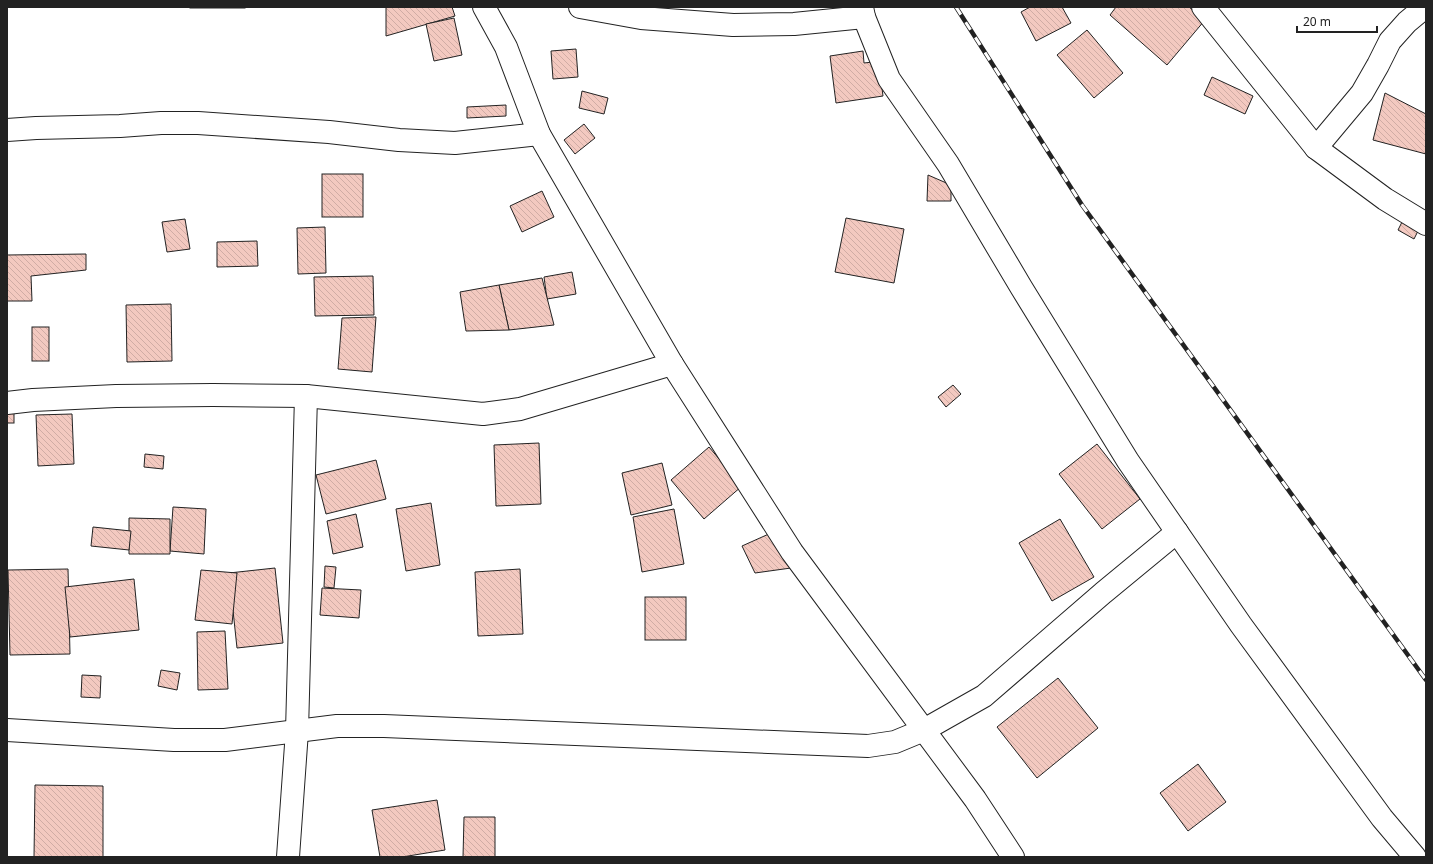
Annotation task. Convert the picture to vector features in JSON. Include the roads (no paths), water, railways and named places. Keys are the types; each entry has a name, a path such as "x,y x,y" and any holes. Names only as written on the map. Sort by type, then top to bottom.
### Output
{"street":[{"path":"484,7 506,47 539,134 672,364 792,552 975,799 1013,857"},
{"path":"580,7 641,18 733,25 794,24 863,12 889,79 948,164 1021,287 1128,460 1246,632 1382,818 1415,857"},
{"path":"1202,7 1316,148 1385,199 1426,224"},
{"path":"1316,148 1362,93 1390,41 1407,22 1425,7"},
{"path":"7,130 161,123 198,123 329,132 399,140 455,143 539,134"},
{"path":"7,403 33,400 116,396 306,396 483,414 520,409 672,364"},
{"path":"288,857 297,731 306,396"},
{"path":"7,730 174,740 225,740 337,726 384,726 868,746 895,742 924,730 984,696 1103,593 1177,532"}],"railway":[{"path":"956,7 1082,205 1426,680"}]}
